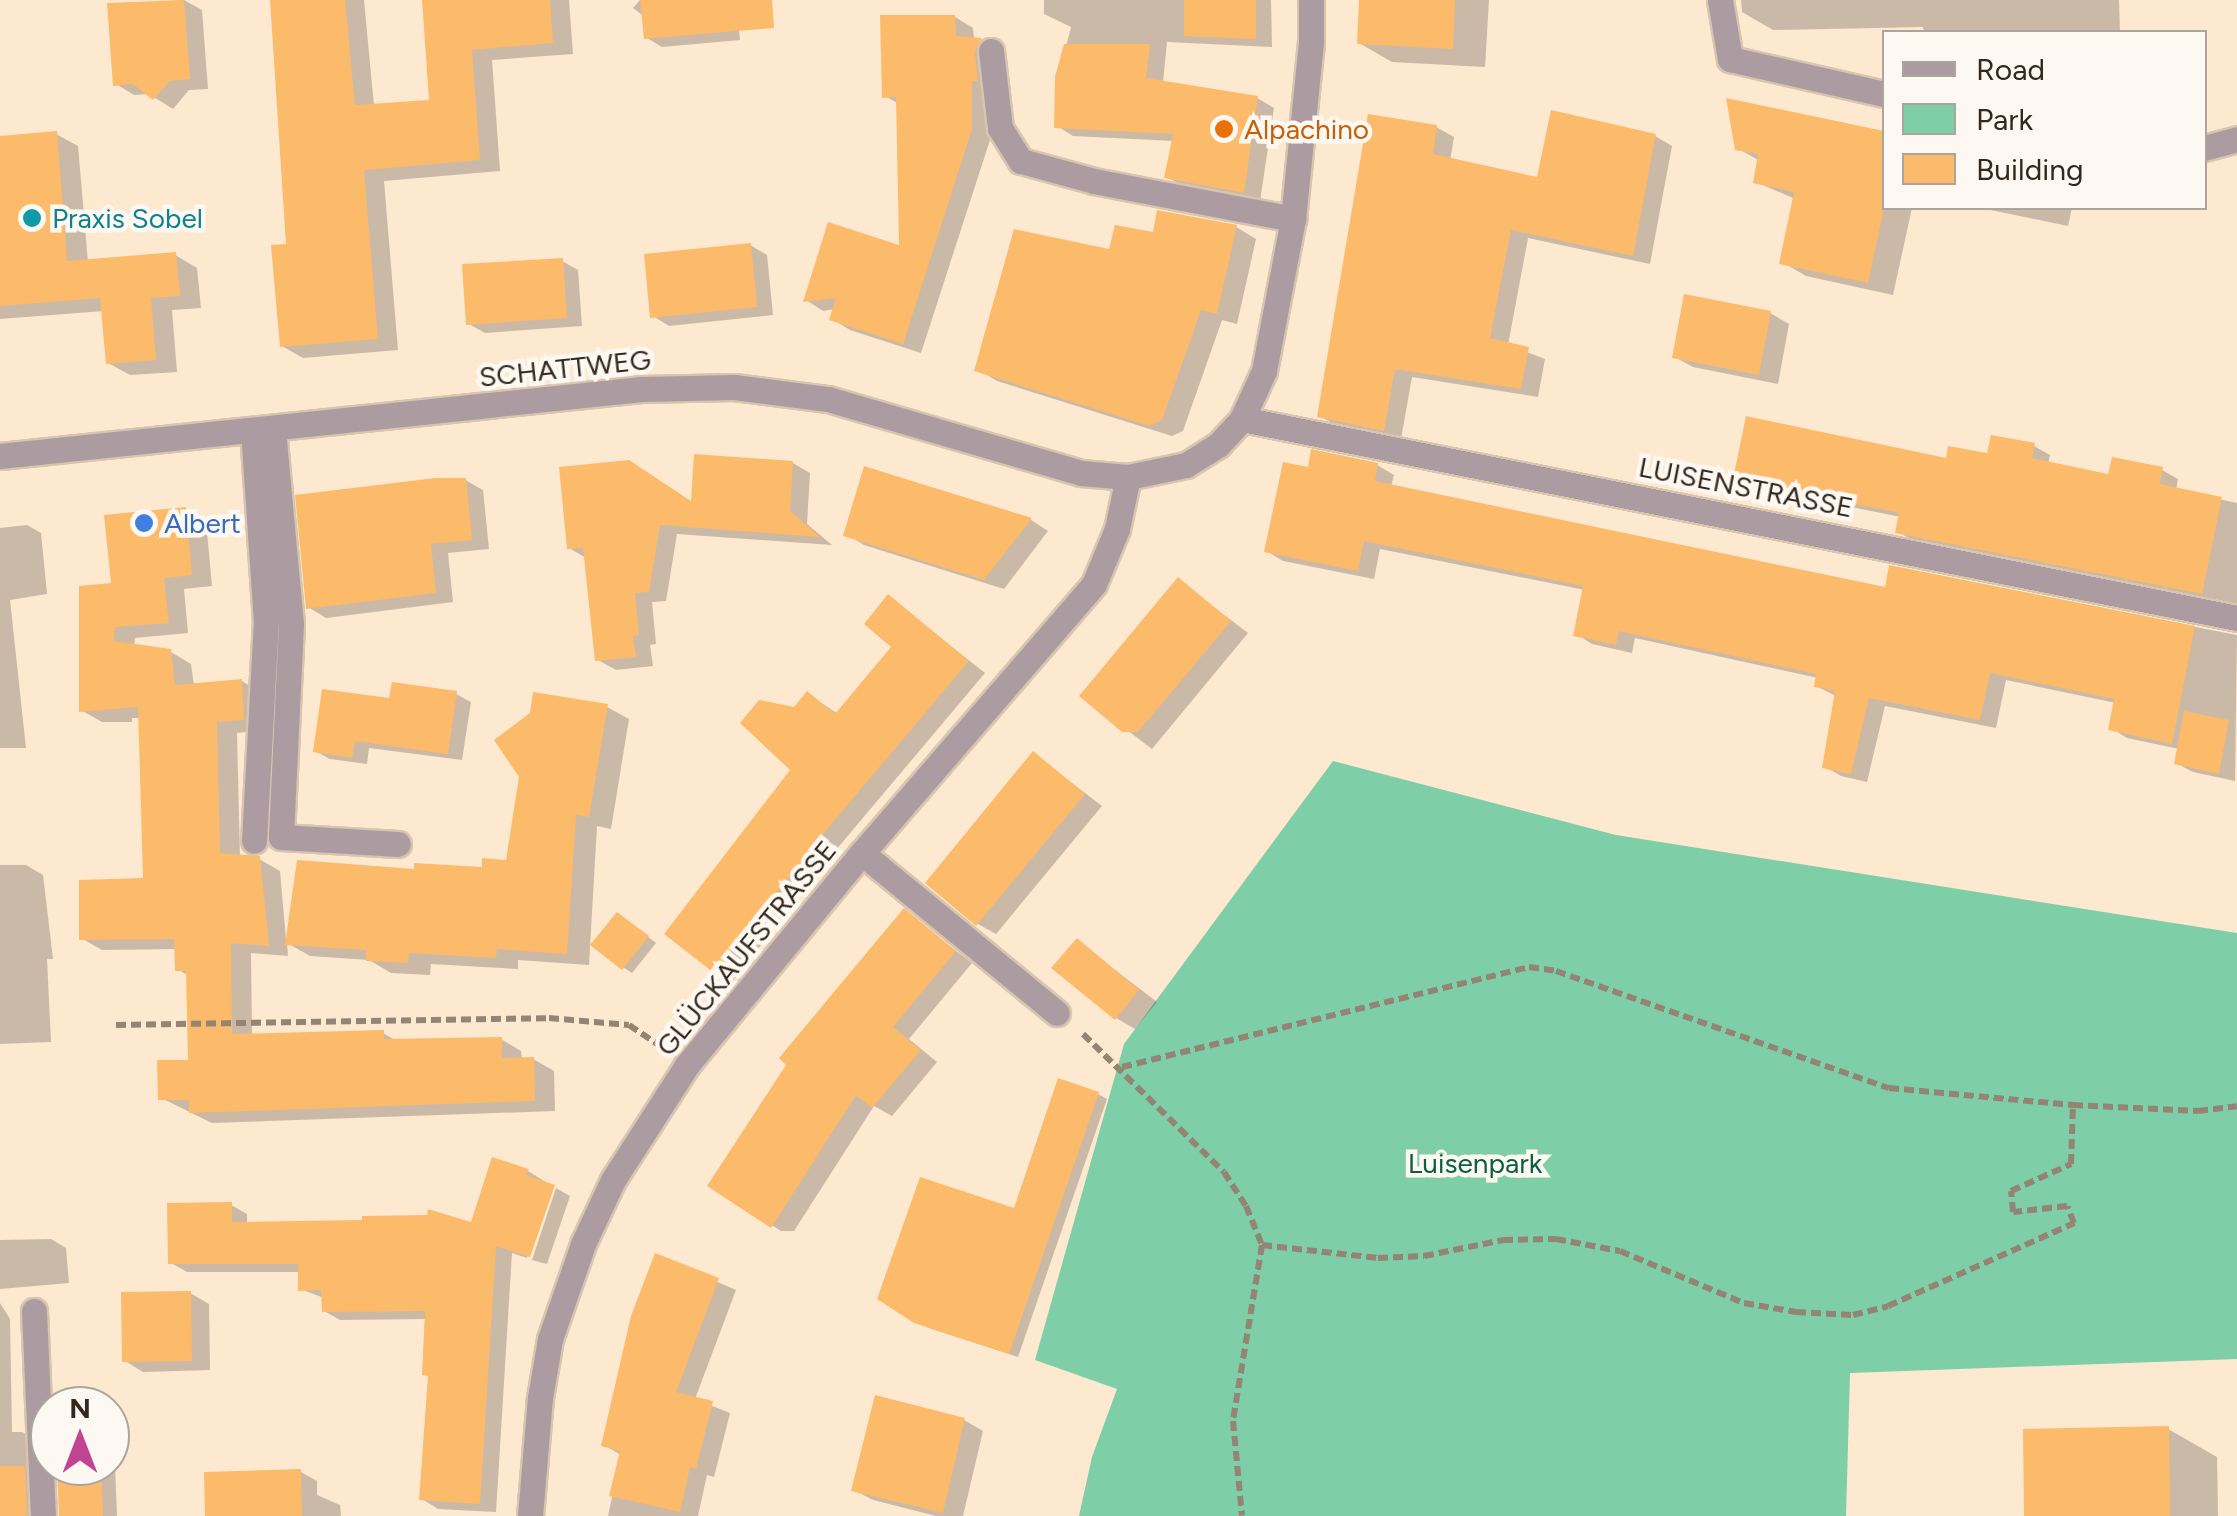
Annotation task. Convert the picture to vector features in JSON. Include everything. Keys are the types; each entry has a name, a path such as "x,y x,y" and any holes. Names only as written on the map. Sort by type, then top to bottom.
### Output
{"street":[{"path":"1242,419 1264,370 1292,219 1312,44 1312,0"},
{"path":"1720,0 1730,58 1882,94"},
{"path":"991,50 1000,128 1021,161 1094,182 1193,196 1292,219"},
{"path":"2207,147 2237,139"},
{"name":"SCHATTWEG","path":"0,456 642,389 734,386 828,399 1081,473 1128,477 1186,465 1218,445 1242,419"},
{"name":"LUISENSTRASSE","path":"1242,419 2237,618"},
{"path":"254,842 266,620 263,430"},
{"path":"263,430 291,624 281,838 398,844"},
{"name":"GLÜCKAUFSTRASSE","path":"530,1516 540,1398 550,1338 583,1244 614,1180 688,1065 862,852 1094,584 1117,529 1128,477"},
{"path":"862,852 1058,1013"},
{"path":"34,1312 43,1516"}],"path":[{"path":"1122,1067 1529,968 1556,972 1889,1088 2073,1105 2198,1111 2237,1106"},
{"path":"1058,1013 1122,1067 1224,1172 1246,1206 1262,1245 1234,1421 1242,1516"},
{"path":"116,1025 549,1018 629,1025 688,1065"},
{"path":"1262,1245 1378,1258 1424,1256 1503,1240 1556,1239 1620,1251 1744,1303 1796,1312 1853,1314 1888,1306 2074,1223 2067,1206 2013,1212 2011,1191 2071,1164 2073,1105"}],"green space":[{"name":"Luisenpark","path":"1333,761 1616,835 2237,933 2237,1359 1850,1373 1846,1516 1079,1516 1092,1457 1117,1389 1035,1360 1124,1044"}],"building":[{"path":"184,0 190,79 170,81 153,100 133,84 113,86 107,3"},
{"path":"270,0 345,0 355,105 429,100 422,0 550,0 553,43 472,50 480,160 364,170 378,339 280,347 271,245 286,244"},
{"path":"640,0 772,0 774,28 644,39"},
{"path":"1184,0 1256,0 1256,39 1184,36"},
{"path":"1359,0 1455,0 1453,49 1357,44"},
{"path":"880,15 955,15 956,36 982,38 975,52 978,81 972,81 972,129 903,344 829,320 836,298 803,302 828,222 899,245 896,97 882,98"},
{"path":"1064,44 1150,44 1146,78 1258,96 1244,193 1164,178 1173,134 1054,128 1055,77"},
{"path":"1726,98 1882,131 1884,210 1868,283 1779,264 1794,192 1753,183 1758,154 1735,150"},
{"path":"1551,110 1656,134 1633,256 1511,230 1490,338 1529,347 1521,389 1395,369 1384,431 1317,417 1368,114 1437,125 1433,154 1537,177"},
{"path":"57,131 67,261 176,252 180,296 151,298 156,360 106,364 100,298 0,306 0,136"},
{"path":"1157,210 1237,225 1217,314 1201,310 1162,420 1149,426 974,371 1014,229 1109,249 1115,225 1153,232"},
{"path":"751,243 757,307 650,318 644,254"},
{"path":"563,258 567,318 466,325 462,264"},
{"path":"1684,294 1771,311 1759,375 1672,358"},
{"path":"1746,416 1946,458 1948,446 1987,453 1991,435 2035,443 2032,458 2108,474 2112,457 2163,467 2160,484 2222,497 2202,594 1895,533 1899,513 1733,479"},
{"path":"1311,449 1378,463 1375,481 1885,587 1889,565 2195,626 2172,744 2108,730 2114,699 1990,673 1980,720 1869,698 1851,774 1822,768 1835,691 1814,687 1816,674 1619,631 1616,645 1573,636 1583,586 1364,541 1358,571 1264,552 1283,462 1308,467"},
{"path":"694,454 793,461 790,511 820,537 660,525 649,592 635,593 639,635 633,636 636,657 595,661 583,548 567,549 559,467 629,460 691,501"},
{"path":"864,466 1032,518 984,580 843,536"},
{"path":"435,478 466,478 472,540 431,544 436,593 306,609 295,495"},
{"path":"186,507 192,575 164,578 169,623 115,627 114,641 171,649 175,685 242,679 244,720 217,722 220,853 260,856 269,946 231,943 232,1034 384,1030 384,1039 502,1037 502,1058 534,1057 535,1101 189,1113 189,1100 158,1100 157,1060 188,1060 186,971 175,971 174,939 79,940 79,880 143,878 138,707 79,712 79,586 111,583 104,515"},
{"path":"1178,577 1231,621 1138,732 1122,732 1079,696"},
{"path":"888,594 969,661 812,847 714,973 664,934 790,770 740,723 759,700 794,707 807,691 835,714 891,647 864,624"},
{"path":"392,682 457,691 448,754 355,741 352,758 313,752 322,689 389,698"},
{"path":"533,692 608,704 589,817 576,815 567,954 497,949 496,958 409,953 408,963 366,961 366,950 285,945 297,860 414,869 414,863 482,867 482,858 506,860 519,777 494,740 530,713"},
{"path":"2184,711 2229,720 2219,774 2174,764"},
{"path":"1033,751 1085,794 976,926 925,883"},
{"path":"904,908 956,951 893,1027 921,1050 872,1108 856,1095 771,1228 707,1186 786,1065 779,1058"},
{"path":"617,912 649,936 622,970 590,945"},
{"path":"1077,938 1139,990 1115,1020 1051,968"},
{"path":"1058,1078 1099,1092 1009,1354 914,1323 877,1299 920,1177 1014,1208"},
{"path":"492,1157 529,1169 526,1175 555,1185 530,1257 496,1246 480,1504 419,1500 428,1376 422,1375 425,1311 322,1312 321,1290 298,1291 298,1264 168,1264 167,1203 232,1202 232,1222 362,1220 362,1216 427,1215 428,1209 471,1222"},
{"path":"655,1253 719,1278 676,1392 713,1401 696,1469 690,1467 680,1512 609,1496 620,1451 601,1446 631,1316"},
{"path":"191,1291 192,1361 122,1362 121,1292"},
{"path":"875,1395 965,1418 943,1513 851,1491"},
{"path":"2169,1426 2170,1516 2024,1516 2023,1429"},
{"path":"0,1466 25,1466 27,1516 0,1516"},
{"path":"301,1469 302,1516 205,1516 204,1472"},
{"path":"58,1486 102,1486 103,1516 59,1516"}],"place":[{"name":"Alpachino","path":"1224,129"},
{"name":"Praxis Sobel","path":"32,218"},
{"name":"Albert","path":"144,523"}]}
